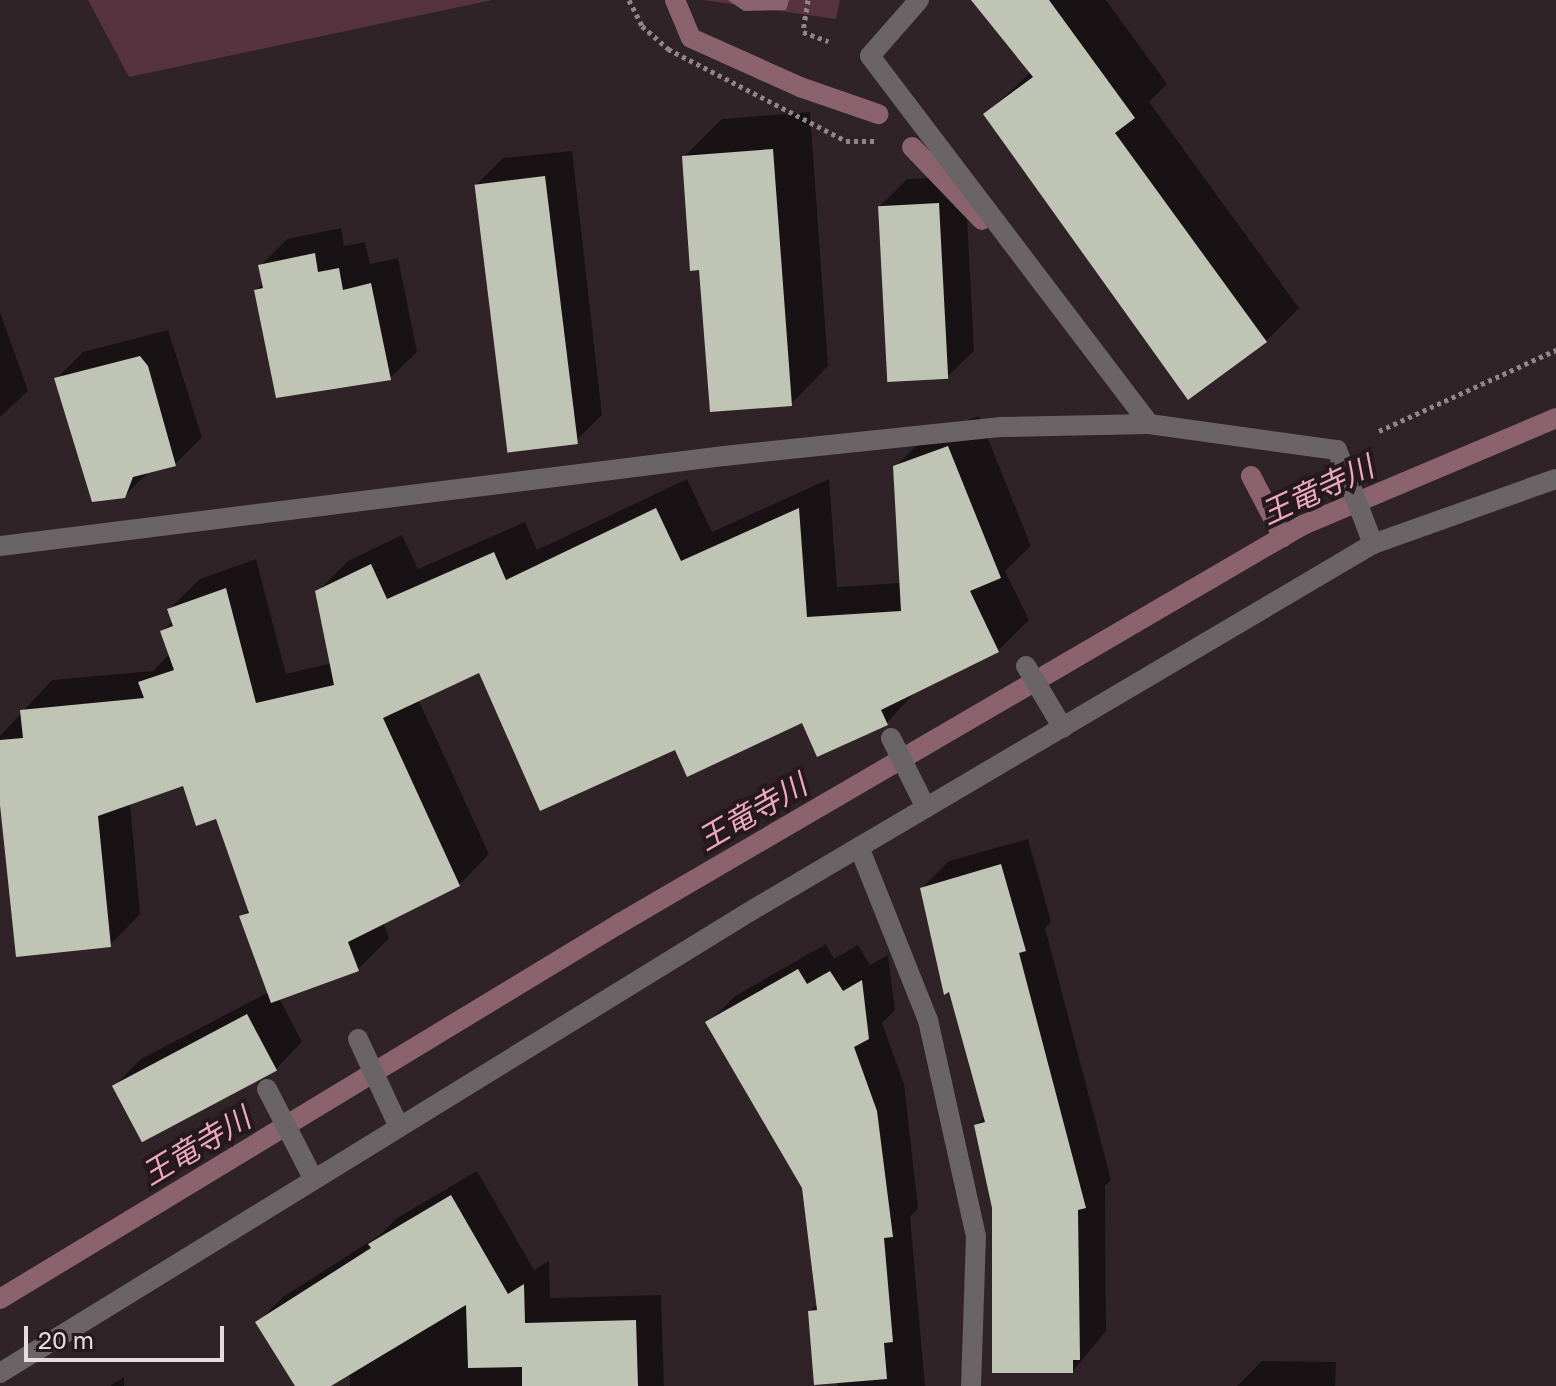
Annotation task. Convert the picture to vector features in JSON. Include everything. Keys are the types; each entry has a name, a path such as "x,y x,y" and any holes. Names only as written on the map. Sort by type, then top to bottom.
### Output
{"street":[{"path":"919,0 870,56 918,115 1149,424"},
{"path":"0,546 724,456 1001,427 1149,424 1340,459 1373,544"},
{"path":"0,1373 859,847 1373,544 1556,479"},
{"path":"1026,666 1063,728"},
{"path":"891,738 926,808"},
{"path":"859,847 928,1020 976,1236 971,1386"},
{"path":"358,1039 399,1127"},
{"path":"267,1089 314,1180"}],"path":[{"path":"629,0 642,26 668,49 846,141 887,141 918,115"},
{"path":"1340,459 1556,350"}],"shaded area":[{"path":"88,0 492,0 129,77"},
{"path":"703,0 840,0 836,19"},
{"path":"728,0 789,0 786,10 744,11"}],"building":[{"path":"971,0 1049,0 1135,118 1115,133 1267,342 1188,400 983,114 1033,77"},
{"path":"773,149 792,406 710,412 699,270 690,271 682,156"},
{"path":"545,176 578,444 507,453 475,185"},
{"path":"939,203 948,379 887,382 878,206"},
{"path":"315,253 318,272 339,268 343,290 371,283 391,380 276,398 254,290 263,288 258,265"},
{"path":"140,356 148,366 176,466 133,477 125,498 92,502 54,378"},
{"path":"948,446 1001,578 970,591 999,652 881,710 888,725 817,757 802,723 687,777 675,750 540,811 479,673 383,718 460,886 348,942 359,971 271,1003 239,916 249,913 216,819 196,826 183,786 98,816 111,947 16,957 0,805 0,740 23,738 20,710 144,698 138,682 174,670 160,631 173,626 167,609 226,588 256,703 334,685 315,591 371,564 387,599 494,552 506,580 656,508 681,561 799,508 807,617 901,611 893,466"},
{"path":"1001,864 1026,951 1019,953 1086,1208 1078,1210 1080,1360 1073,1360 1073,1373 992,1373 992,1208 974,1125 985,1122 949,992 944,995 920,888"},
{"path":"798,969 807,984 830,971 843,991 862,980 869,1039 854,1047 877,1111 893,1237 884,1238 893,1342 884,1343 887,1379 814,1385 808,1311 817,1310 802,1188 705,1022"},
{"path":"247,1014 277,1071 142,1142 112,1086"},
{"path":"451,1195 508,1294 524,1284 525,1323 636,1320 638,1386 522,1386 522,1367 468,1368 466,1305 331,1386 295,1386 255,1322 371,1248 368,1244"}],"waterway":[{"path":"675,0 691,38 800,87 878,114"},
{"path":"912,147 982,220"},
{"name":"王竜寺川","path":"0,1299 617,925 1303,525 1556,418"},
{"path":"1251,476 1283,537"}]}
